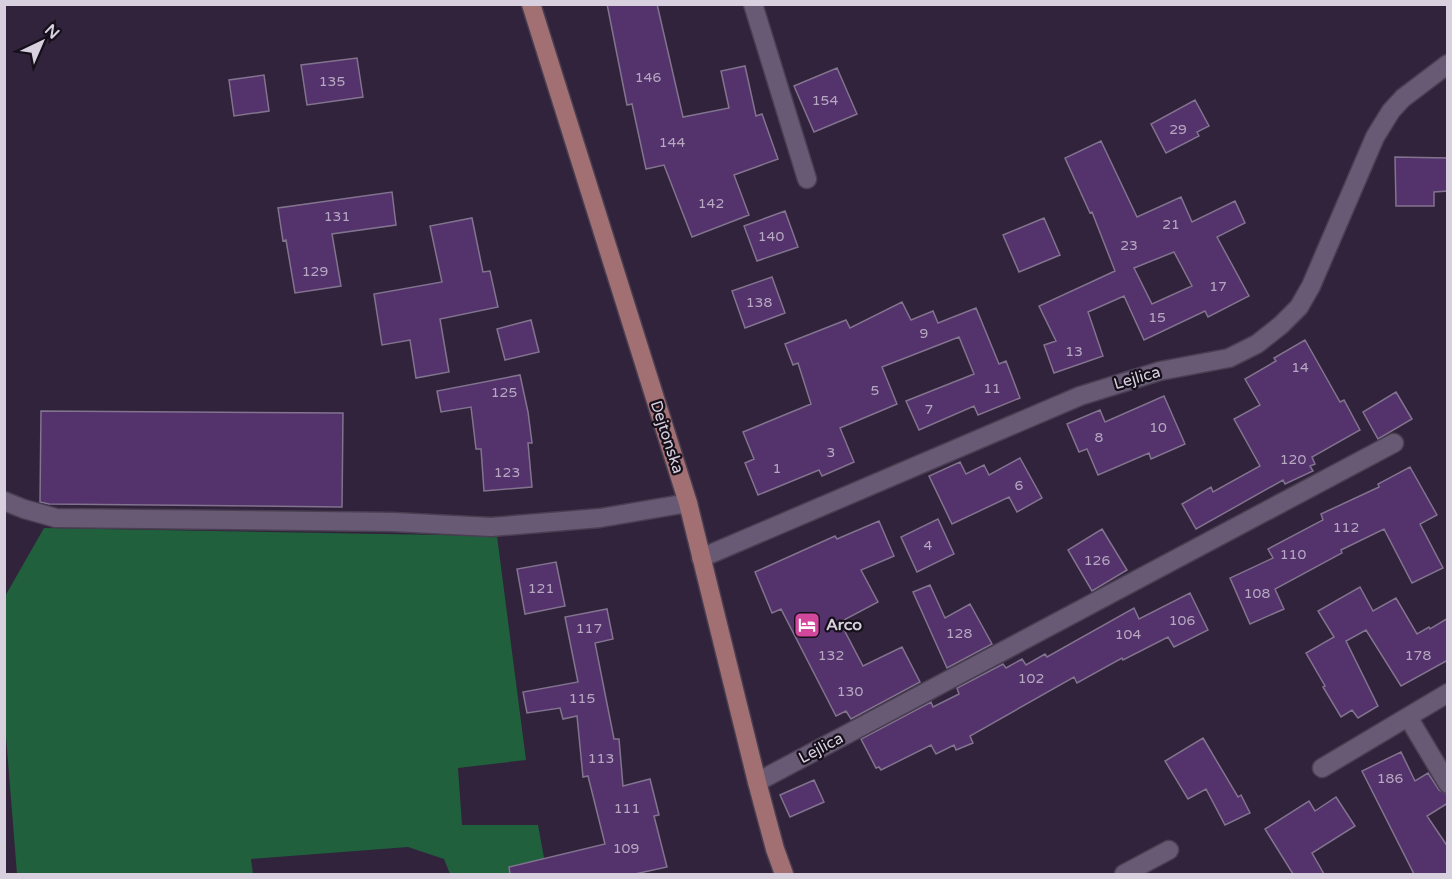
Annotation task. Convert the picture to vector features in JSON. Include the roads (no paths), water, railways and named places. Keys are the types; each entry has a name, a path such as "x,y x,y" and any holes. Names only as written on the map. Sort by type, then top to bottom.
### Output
{"main road":[{"name":"Dejtonska","path":"531,4 688,503 757,782 784,874"}],"street":[{"path":"753,4 807,179"},
{"name":"Lejlica","path":"701,558 1080,396 1160,371 1229,357 1257,344 1299,308 1311,286 1375,137 1391,111 1403,98 1448,64"},
{"name":"Lejlica","path":"757,782 1394,443"},
{"path":"4,501 24,510 56,518 393,522 491,527 600,518 688,503"},
{"path":"1322,768 1448,693"},
{"path":"1408,717 1448,784"},
{"path":"1124,874 1169,850"}],"place":[{"name":"Arco","path":"807,625"}]}
